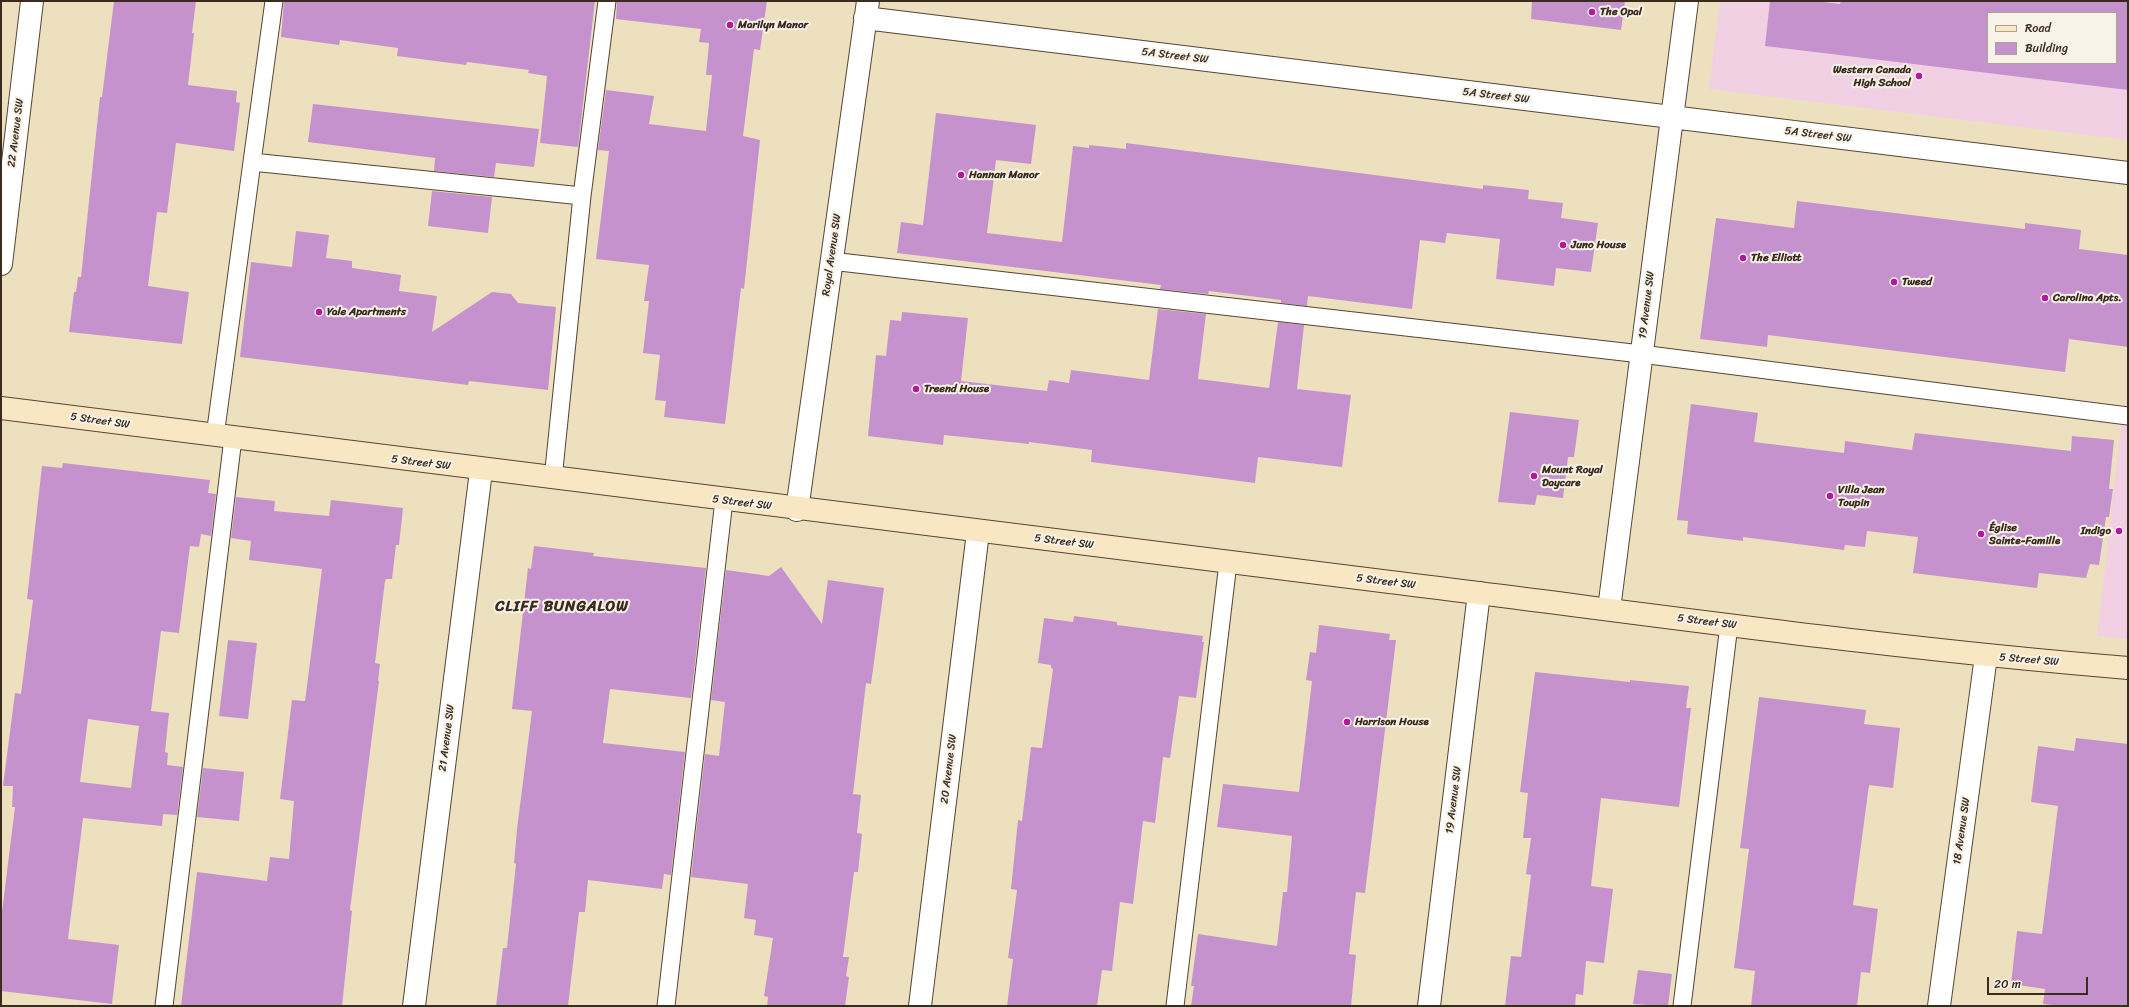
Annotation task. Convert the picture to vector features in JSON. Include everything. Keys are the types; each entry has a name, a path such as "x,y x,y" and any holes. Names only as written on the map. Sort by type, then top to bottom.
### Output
{"street":[{"name":"22 Avenue SW","path":"1,264 32,1"},
{"name":"19 Avenue SW","path":"1609,609 1687,1"},
{"name":"5A Street SW","path":"867,10 1671,117 2128,173"},
{"name":"Royal Avenue SW","path":"797,510 867,10"},
{"name":"5 Street SW","path":"1,408 797,510 1729,625 1986,656 2128,668"},
{"name":"21 Avenue SW","path":"414,1006 481,470"},
{"name":"20 Avenue SW","path":"920,1006 978,532"},
{"name":"19 Avenue SW","path":"1429,1006 1479,593"},
{"name":"18 Avenue SW","path":"1939,1006 1986,656"}],"lane":[{"path":"164,1006 252,162 274,1"},
{"path":"553,479 582,196 606,1"},
{"path":"252,162 582,196"},
{"path":"831,261 1641,354 2128,416"},
{"path":"666,1006 724,500"},
{"path":"1175,1006 1228,563"},
{"path":"1682,1006 1729,625"}],"shaded area":[{"name":"Western Canada High School","path":"1720,1 2128,1 2128,140 1709,89"},
{"name":"Indigo","path":"2124,402 2128,403 2128,639 2097,636"}],"building":[{"path":"114,1 196,1 188,85 237,91 236,102 240,103 234,151 176,143 167,213 157,212 148,286 189,292 182,344 69,332 74,292 76,292 78,277 81,277 100,97 102,97"},
{"path":"284,1 595,1 578,147 540,143 547,76 528,73 529,70 467,62 466,65 397,56 398,48 340,40 339,45 281,37"},
{"path":"617,1 767,1 760,50 754,49 743,136 760,140 744,289 741,288 725,424 664,417 666,401 655,400 660,355 643,353 649,301 644,301 649,265 596,259 609,151 598,150 606,90 654,96 649,124 706,131 712,75 706,75 709,43 699,42 701,29 616,19"},
{"name":"The Opal","path":"1532,1 1625,1 1621,30 1531,19"},
{"path":"1770,1 1815,1 1840,4 1841,1 2128,1 2128,90 1765,46"},
{"path":"313,104 539,129 534,167 496,163 494,177 434,171 435,158 308,142"},
{"path":"936,113 1036,125 1031,164 996,160 987,233 1062,242 1073,146 1089,148 1089,145 1126,149 1126,143 1483,189 1483,185 1529,190 1528,199 1563,203 1561,218 1598,223 1591,272 1556,268 1554,286 1496,279 1500,239 1447,233 1445,243 1420,240 1412,309 1308,296 1307,306 1281,303 1281,300 1209,291 1208,294 1160,289 1161,285 897,253 901,222 923,225"},
{"path":"432,191 492,197 488,233 428,226"},
{"path":"1797,201 2025,229 2025,223 2081,230 2079,249 2128,255 2128,347 2069,339 2065,372 1768,335 1767,347 1700,339 1716,218 1794,228"},
{"path":"296,231 329,235 326,258 352,261 352,268 401,275 399,291 437,296 432,332 492,292 511,294 518,303 556,307 548,390 469,381 468,385 240,357 251,262 292,267"},
{"path":"1158,309 1206,314 1198,379 1269,388 1278,322 1304,325 1297,389 1351,395 1342,467 1258,457 1255,483 1091,462 1092,450 1029,442 1029,444 944,435 943,445 868,436 876,355 886,356 890,320 901,321 902,312 968,318 961,381 1047,391 1049,380 1069,383 1071,370 1149,380"},
{"path":"1691,404 1758,413 1754,442 1844,453 1845,441 1912,450 1915,433 2071,451 2072,436 2114,440 2109,489 2113,489 2109,517 2106,517 2099,565 2090,564 2086,578 2039,573 2037,588 1913,573 1918,537 1867,531 1865,547 1845,545 1844,550 1743,537 1743,541 1687,534 1688,521 1677,520"},
{"name":"Mount Royal Daycare","path":"1510,412 1579,420 1574,457 1568,457 1563,498 1537,495 1535,505 1498,502"},
{"path":"63,463 210,480 208,493 216,494 211,536 201,534 199,547 190,546 179,633 161,631 151,711 169,713 165,752 168,753 167,765 183,767 177,815 163,814 162,826 83,818 68,939 119,945 112,1004 1,991 1,920 15,807 12,807 13,786 3,786 15,693 21,694 33,600 27,599 42,466 62,468","holes":["88,719 139,726 131,788 80,782"]},
{"path":"236,497 275,501 274,511 329,516 331,500 403,508 399,545 396,545 392,579 386,579 385,581 375,663 380,664 379,681 350,910 352,911 342,1006 181,1006 197,872 267,881 270,857 289,859 294,801 280,799 292,700 305,701 322,569 249,560 251,541 231,538"},
{"path":"534,546 594,553 593,556 706,568 691,698 610,689 603,743 685,752 671,875 664,874 662,889 588,880 585,912 579,912 568,1006 496,1006 503,948 507,948 516,864 514,863 517,829 532,711 512,709 528,568 531,569"},
{"path":"781,567 822,624 828,580 884,588 871,684 866,683 853,794 861,795 857,833 862,834 858,872 854,872 843,957 849,957 846,976 849,977 845,1006 767,1006 768,997 764,996 773,938 754,935 756,920 744,918 748,884 691,877 705,754 719,756 725,702 711,700 726,570 769,576"},
{"path":"1074,616 1117,622 1117,625 1203,636 1202,642 1204,642 1196,698 1179,696 1170,758 1163,757 1155,823 1143,821 1133,904 1120,902 1112,971 1102,970 1097,1006 1007,1006 1013,959 1008,958 1017,890 1011,889 1018,820 1022,821 1031,747 1042,748 1053,669 1051,668 1051,665 1038,663 1044,618 1073,622"},
{"path":"1319,625 1390,634 1389,640 1396,640 1365,893 1356,892 1349,954 1356,955 1351,1006 1191,1006 1194,986 1191,986 1198,934 1277,946 1283,892 1287,892 1292,836 1217,827 1223,784 1299,792 1312,681 1306,680 1310,652 1316,653"},
{"path":"228,640 257,643 248,719 219,716"},
{"path":"1535,672 1630,682 1630,680 1689,686 1686,708 1691,708 1679,807 1601,798 1591,886 1613,889 1604,963 1586,961 1583,995 1576,994 1575,1006 1505,1006 1511,956 1521,957 1531,875 1526,874 1531,838 1523,838 1528,793 1520,792"},
{"path":"1759,697 1866,710 1864,724 1900,728 1893,788 1869,785 1853,905 1878,909 1870,973 1861,972 1857,1006 1751,1006 1755,971 1734,968 1749,849 1740,848"},
{"path":"2076,738 2128,744 2128,1006 2061,1006 2043,1004 2045,989 2011,984 2017,931 2042,934 2058,806 2031,802 2038,746 2074,751"},
{"path":"203,768 244,772 239,821 197,817"},
{"path":"1638,970 1672,974 1668,1006 1633,1004"}],"place":[{"name":"The Opal","path":"1592,12"},
{"name":"Marilyn Manor","path":"730,25"},
{"name":"Western Canada High School","path":"1919,76"},
{"name":"Hannan Manor","path":"961,175"},
{"name":"Juno House","path":"1563,245"},
{"name":"The Elliott","path":"1743,258"},
{"name":"Tweed","path":"1894,282"},
{"name":"Carolina Apts.","path":"2045,298"},
{"name":"Yale Apartments","path":"319,312"},
{"name":"Treend House","path":"916,389"},
{"name":"Mount Royal Daycare","path":"1534,476"},
{"name":"Villa Jean Toupin","path":"1830,496"},
{"name":"Indigo","path":"2119,531"},
{"name":"Église Sainte-Famille","path":"1981,534"},
{"name":"Harrison House","path":"1347,722"}],"district":[{"name":"CLIFF BUNGALOW","path":"562,607"}]}
